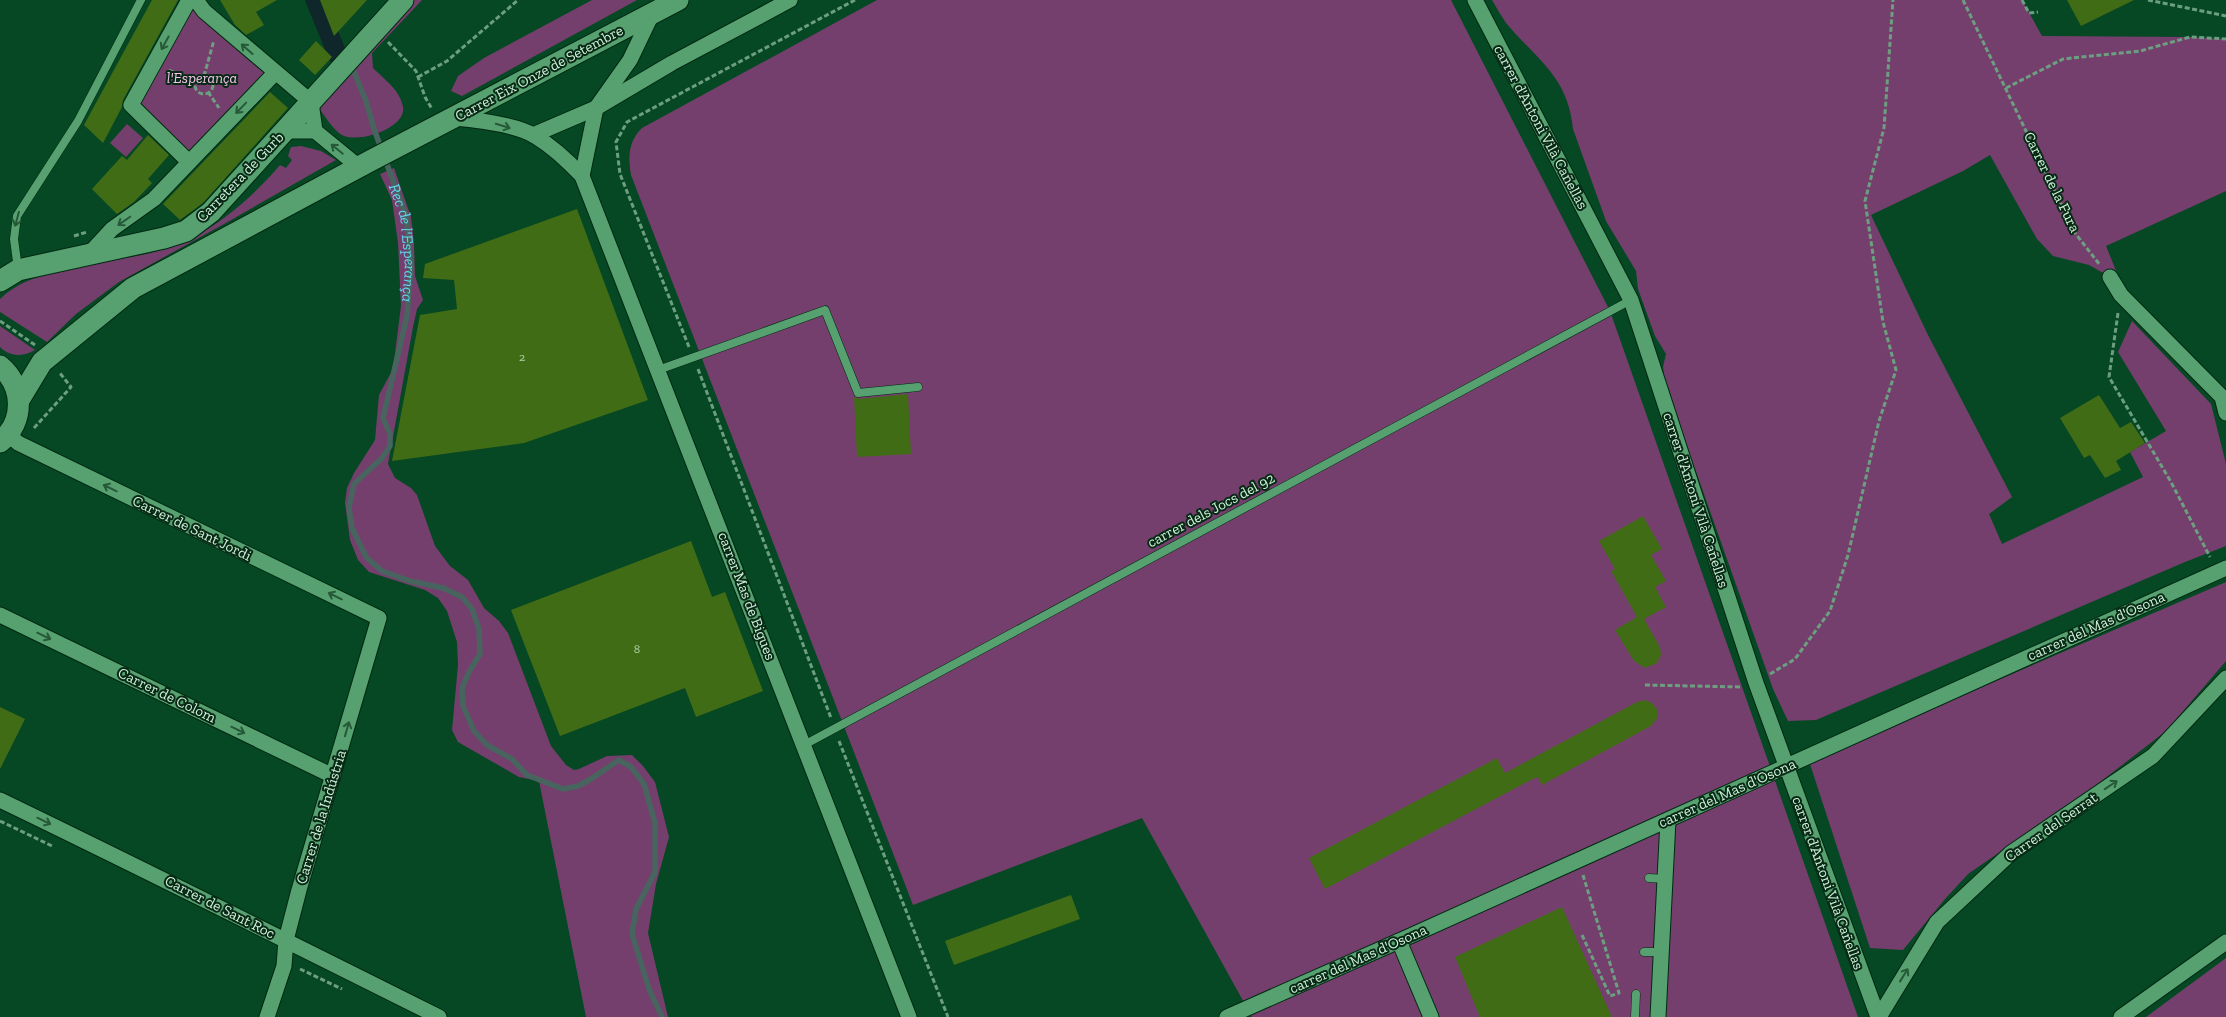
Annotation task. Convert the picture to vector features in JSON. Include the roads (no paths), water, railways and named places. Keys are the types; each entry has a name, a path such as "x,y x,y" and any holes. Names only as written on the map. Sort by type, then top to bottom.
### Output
{"street":[{"path":"189,0 131,105 189,162"},
{"path":"196,0 204,12 312,102 315,131"},
{"name":"Carretera de Gurb","path":"0,280 18,270 186,231 211,212 403,0"},
{"name":"Carrer Eix Onze de Setembre","path":"41,355 133,288 364,164 678,0"},
{"path":"533,135 596,108 672,63 790,0"},
{"name":"carrer d'Antoni Vilà Cañellas","path":"1475,0 1631,300 1756,683 1785,767 1878,1017"},
{"path":"582,176 596,108 630,60 652,14"},
{"name":"Carrer Eix Onze de Setembre","path":"630,60 642,72 658,72"},
{"path":"89,254 112,229 154,199 275,73"},
{"name":"carrer Mas de Bigues","path":"448,121 489,122 533,135 566,159 582,176 909,1017"},
{"path":"285,131 315,131 364,164"},
{"path":"2110,277 2120,295 2222,397 2226,413"},
{"path":"2,368 28,367 41,355"},
{"path":"4,438 16,418 19,400 41,355"},
{"path":"2,368 14,383 19,400"},
{"name":"Carrer de Sant Jordi","path":"4,438 18,443 379,618"},
{"name":"carrer del Mas d'Osona","path":"1227,1017 1399,942 2221,569"},
{"name":"Carrer de Colom","path":"0,615 333,776"},
{"name":"Carrer de la Indústria","path":"267,1017 284,966 286,940 299,890 379,618"},
{"name":"Carrer del Serrat","path":"1878,1017 1938,922 2012,852 2153,756 2226,678"},
{"name":"Carrer de Sant Roc","path":"0,800 439,1017"},
{"path":"1658,1017 1668,820"},
{"path":"1399,942 1431,1017"},
{"path":"2121,1017 2226,942"}],"lane":[{"path":"18,270 14,239 17,216 78,121 141,0"},
{"name":"carrer dels Jocs del 92","path":"804,745 1631,300"},
{"path":"658,370 825,310 858,393 918,387"},
{"path":"1648,878 1665,879"},
{"path":"1644,952 1661,952"},
{"path":"1635,1017 1636,994"}],"waterway":[{"name":"Rec de l'Esperança","path":"315,0 338,56"},
{"name":"Rec de l'Esperança","path":"348,66 354,72 366,101 374,129 406,216 411,266 407,316 383,418 390,434 390,446 382,458 354,484 349,507 352,528 366,557 382,571 410,581 443,588 462,597 472,609 479,629 480,654 462,688 463,706 474,731 487,745 512,759 527,775 563,789 578,786 619,760 631,767 644,784 655,823 655,872 636,909 632,934 649,989 662,1017"}],"park label":[{"name":"l'Esperança","path":"202,78"}]}
